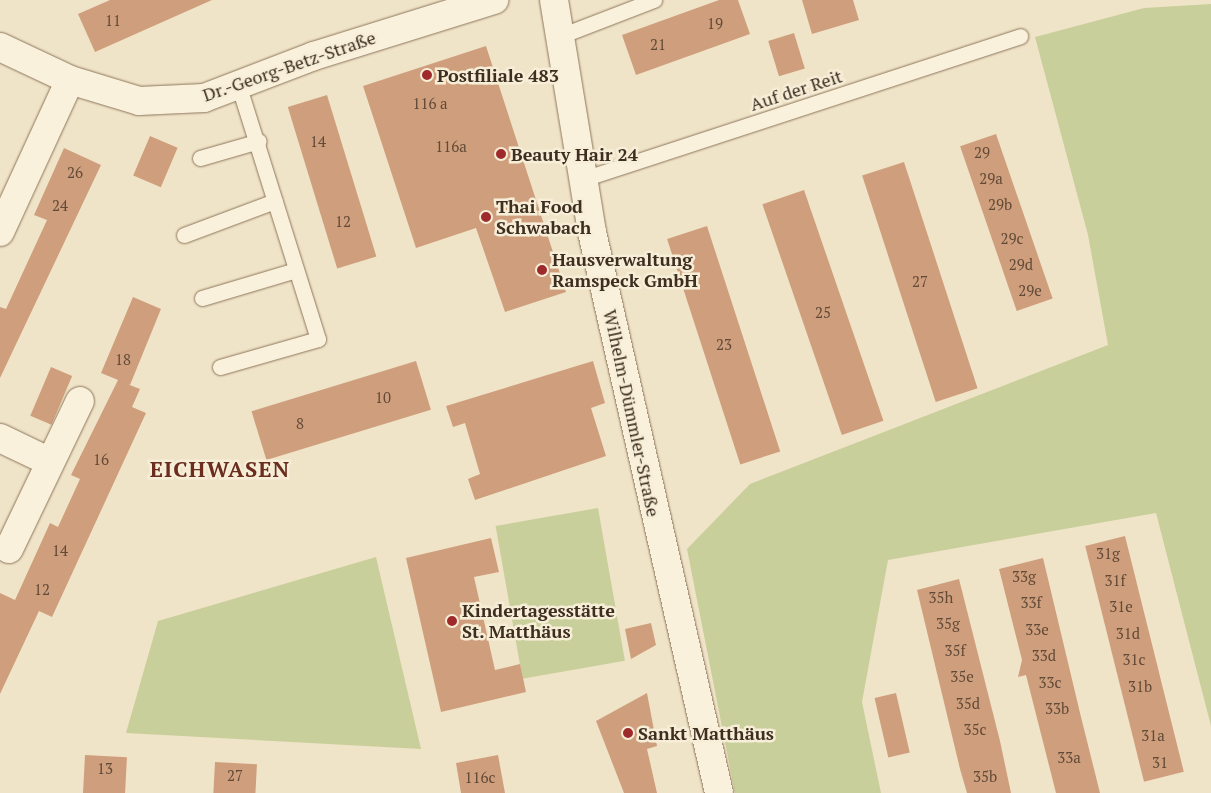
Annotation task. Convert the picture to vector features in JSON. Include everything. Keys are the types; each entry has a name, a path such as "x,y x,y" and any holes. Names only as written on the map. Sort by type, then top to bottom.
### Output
{"street":[{"name":"Dr.-Georg-Betz-Straße","path":"0,47 70,80 139,101 204,98 238,83 494,0"},
{"name":"Wilhelm-Dümmler-Straße","path":"554,0 582,179 643,470 718,793"},
{"path":"0,232 70,80"},
{"path":"9,549 48,461 80,401"},
{"path":"0,438 48,461"}],"lane":[{"path":"560,36 654,0"},
{"name":"Auf der Reit","path":"582,179 1020,36"},
{"path":"220,368 318,339 259,140 238,83"},
{"path":"200,158 259,140"},
{"path":"184,235 276,201"},
{"path":"202,298 296,270"}],"green space":[{"path":"1211,4 1211,726 1156,513 888,560 862,702 881,793 735,793 687,549 750,484 1108,345 1088,235 1035,37 1144,8"},
{"path":"598,508 625,661 522,679 496,526"},
{"path":"376,557 421,749 126,733 158,621"}],"building":[{"path":"110,0 212,0 95,52 78,14"},
{"path":"719,0 738,0 750,34 636,75 622,35"},
{"path":"802,0 853,0 859,20 812,34"},
{"path":"794,33 805,68 779,76 768,41"},
{"path":"486,46 566,292 505,312 476,228 416,248 363,86"},
{"path":"327,95 376,257 337,269 288,107"},
{"path":"996,134 1053,299 1017,311 960,146"},
{"path":"150,136 178,148 161,187 133,176"},
{"path":"64,148 101,165 0,378 0,307 6,309 47,220 34,215"},
{"path":"904,162 978,388 936,402 862,176"},
{"path":"804,190 883,421 842,435 762,204"},
{"path":"707,226 780,451 740,464 667,239"},
{"path":"133,297 161,309 130,385 122,382 140,389 132,407 146,413 52,617 39,611 0,694 0,593 15,600 50,523 58,527 80,479 71,475 118,380 101,373"},
{"path":"416,361 431,410 266,460 252,411"},
{"path":"593,361 605,403 591,408 606,456 475,500 468,479 480,474 465,423 453,427 446,406"},
{"path":"51,367 72,376 51,425 30,416"},
{"path":"1125,536 1184,772 1144,782 1085,546"},
{"name":"Kindertagesstätte St. Matthäus","path":"491,538 499,572 474,577 495,670 520,664 526,692 441,712 406,558"},
{"path":"1043,558 1100,793 1056,793 1026,675 1018,677 1022,660 999,569"},
{"path":"959,579 1000,741 1011,793 967,793 960,769 917,590"},
{"path":"651,623 656,645 631,659 625,629"},
{"name":"Sankt Matthäus","path":"647,693 657,746 647,749 657,793 624,793 596,721"},
{"path":"896,693 910,752 888,757 875,698"},
{"path":"85,755 127,757 125,793 83,793"},
{"path":"498,755 505,793 461,793 456,763"},
{"path":"215,762 257,764 255,793 213,793"}],"place":[{"name":"Postfiliale 483","path":"427,75"},
{"name":"Beauty Hair 24","path":"501,154"},
{"name":"Thai Food Schwabach","path":"486,217"},
{"name":"Hausverwaltung Ramspeck GmbH","path":"542,270"},
{"name":"Kindertagesstätte St. Matthäus","path":"452,621"},
{"name":"Sankt Matthäus","path":"628,733"}],"district":[{"name":"EICHWASEN","path":"220,469"}]}
